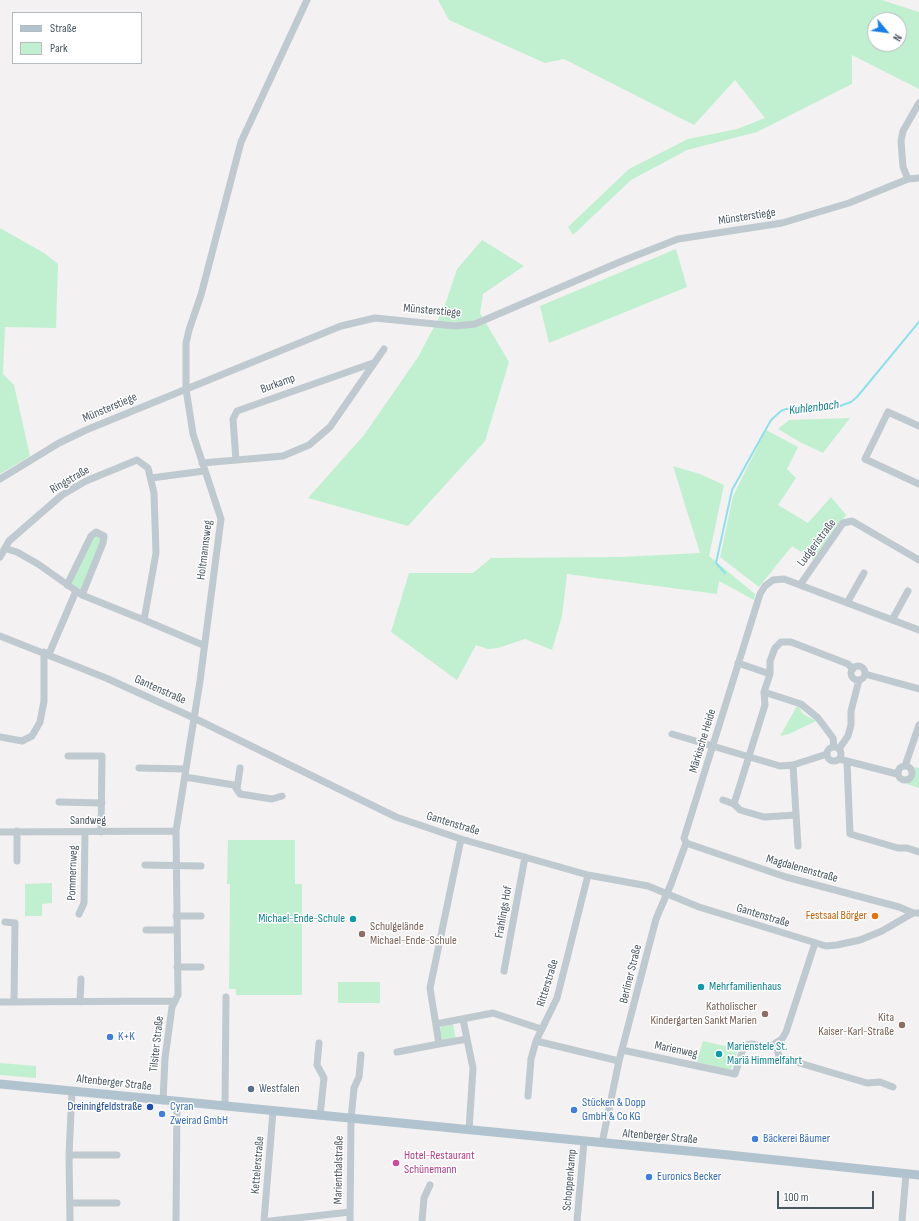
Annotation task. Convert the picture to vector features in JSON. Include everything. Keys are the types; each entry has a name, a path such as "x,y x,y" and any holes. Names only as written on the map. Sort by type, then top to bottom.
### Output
{"main road":[{"name":"Altenberger Straße","path":"0,1084 919,1175"}],"street":[{"name":"Holtmannsweg","path":"194,718 221,519 220,511 204,471 193,434 186,389 185,356 188,330 201,295 241,142 307,0"},
{"path":"908,179 903,167 901,141 910,117 919,103"},
{"name":"Münsterstiege","path":"0,479 59,443 86,430 341,326 361,320 390,319 455,326 475,324 678,239 782,223 849,202 908,179 919,178"},
{"path":"202,463 283,456 309,445 330,426 384,348"},
{"name":"Burkamp","path":"236,460 233,419 237,411 373,363"},
{"path":"919,426 888,412 865,459 919,484"},
{"name":"Ringstraße","path":"0,557 9,541 62,495 86,481 137,460 148,468 154,493 156,553 144,620"},
{"path":"151,478 204,471"},
{"name":"Ludgeristraße","path":"800,585 843,523 852,522 919,560"},
{"path":"0,736 22,741 32,736 40,722 44,702 47,654 79,593 103,543 104,536 96,532 91,536 67,585"},
{"path":"6,548 17,552 38,564 79,593 203,645"},
{"path":"847,603 864,572"},
{"name":"Ludgeristraße","path":"760,594 765,586 778,578 919,630"},
{"path":"892,620 908,591"},
{"name":"Märkische Heide","path":"666,893 672,884 686,843 684,838 760,594"},
{"name":"Gantenstraße","path":"0,636 47,654 194,718 396,818 461,839 588,875 648,886 699,907 814,944 837,945 860,940 882,931 916,913"},
{"path":"734,804 765,705 764,692 770,674 770,661 774,648 781,642 791,642 848,664 853,668"},
{"path":"738,663 770,674"},
{"path":"672,734 780,766 793,765 827,754 829,749 836,748 848,736 851,725 850,711 859,680 864,678 865,674 863,668 858,666 853,668"},
{"path":"853,668 851,674 854,678 859,680"},
{"path":"865,674 919,689"},
{"path":"764,692 801,704 818,718 834,738 836,748 841,754 839,759"},
{"name":"Tilsiter Straße","path":"163,1101 165,1058 172,1007 178,995 176,930 176,831 194,718"},
{"path":"906,766 919,725"},
{"path":"827,754 829,759 834,761 839,759 897,774 900,778 905,780 910,777 912,772 909,767 906,766"},
{"path":"68,756 102,756 101,832"},
{"path":"848,762 850,834 898,848 907,848 919,852"},
{"path":"793,765 798,846"},
{"path":"897,774 899,768 906,766"},
{"path":"139,768 186,768"},
{"path":"237,789 240,768"},
{"path":"185,777 234,785 240,794 272,799 282,796"},
{"path":"723,800 734,804 740,810 764,817 796,815"},
{"path":"59,802 102,803"},
{"path":"17,831 17,861"},
{"name":"Sandweg","path":"0,832 176,831"},
{"name":"Pommernweg","path":"79,914 84,903 85,832"},
{"path":"439,1044 430,995 431,980 461,839"},
{"name":"Magdalenenstraße","path":"686,843 786,877 899,906 916,913"},
{"name":"Frahlings Hof","path":"504,971 525,857"},
{"path":"145,865 201,866"},
{"name":"Ritterstraße","path":"528,1096 531,1059 536,1041 556,998 588,875"},
{"name":"Berliner Straße","path":"602,1143 619,1061 656,919 666,893"},
{"path":"176,916 202,916"},
{"path":"5,922 15,923 14,1002"},
{"path":"146,930 176,930"},
{"path":"814,944 786,1032 782,1039 776,1043 779,1058 866,1083 880,1082 893,1087"},
{"path":"177,967 201,967"},
{"path":"80,1002 81,979"},
{"path":"225,1106 226,997"},
{"path":"0,1002 175,1001"},
{"path":"436,1024 493,1013 541,1029"},
{"path":"463,1019 473,1068 469,1130"},
{"path":"397,1052 467,1039"},
{"path":"536,1041 619,1061"},
{"name":"Marienweg","path":"622,1050 735,1074 742,1049 746,1045 752,1044 768,1048 776,1043"},
{"path":"319,1044 317,1065 324,1078 320,1116"},
{"path":"351,1119 354,1088 359,1078 361,1055"},
{"path":"70,1221 69,1155 72,1091"},
{"path":"176,1221 177,1102"},
{"name":"Kettelerstraße","path":"264,1221 273,1111"},
{"name":"Marienthalstraße","path":"350,1221 351,1119"},
{"name":"Schoppenkamp","path":"577,1221 584,1142"},
{"path":"69,1155 117,1154"},
{"path":"902,1221 906,1174"},
{"path":"422,1221 424,1198 430,1185"},
{"path":"70,1203 117,1203"},
{"path":"270,1221 350,1212"}],"green space":[{"path":"438,0 882,0 919,12 919,89 852,55 852,84 757,132 687,150 631,180 573,235 568,227 629,169 688,139 737,129 765,118 735,80 694,125 564,59 545,63 449,20"},
{"path":"0,228 44,253 58,264 56,328 5,327 3,374 14,385 30,456 0,474"},
{"path":"482,240 524,266 483,294 480,313 509,362 485,441 408,526 308,498 364,435 418,357 444,308 457,269"},
{"path":"676,249 687,287 549,343 540,306"},
{"path":"850,418 823,453 778,429 789,420"},
{"path":"766,430 798,447 787,469 796,478 778,505 808,523 831,497 846,515 814,560 792,546 759,587 720,557 733,496"},
{"path":"673,466 700,474 724,485 709,556 755,594 754,600 719,581 717,594 567,574 562,616 552,650 525,639 498,648 488,649 476,645 457,680 391,632 409,573 473,573 491,558 620,557 700,553"},
{"path":"97,534 102,537 81,592 68,585 93,537"},
{"path":"798,704 803,714 816,721 789,734 780,736"},
{"path":"914,767 919,768 919,788 907,784 914,776"},
{"path":"228,840 295,840 295,884 302,884 302,995 236,995 236,989 229,989 230,884 227,884"},
{"path":"52,883 52,903 42,904 42,916 25,916 25,884"},
{"path":"338,982 380,982 380,1003 338,1003"},
{"path":"453,1024 456,1039 442,1040 440,1030 441,1027"},
{"path":"703,1041 738,1049 732,1068 729,1070 697,1062"},
{"path":"0,1063 36,1066 36,1078 0,1075"}],"waterway":[{"name":"Kuhlenbach","path":"725,573 716,563 732,490 771,420 781,411 786,409 840,406 851,402 857,397 919,322"}],"place":[{"name":"Festsaal Börger","path":"875,916"},
{"name":"Michael-Ende-Schule","path":"353,919"},
{"name":"Schulgelände Michael-Ende-Schule","path":"362,934"},
{"name":"Mehrfamilienhaus","path":"701,987"},
{"name":"Katholischer Kindergarten Sankt Marien","path":"765,1014"},
{"name":"Kita Kaiser-Karl-Straße","path":"902,1025"},
{"name":"K+K","path":"110,1037"},
{"name":"Marienstele St. Mariä Himmelfahrt","path":"719,1054"},
{"name":"Westfalen","path":"251,1089"},
{"name":"Dreiningfeldstraße","path":"150,1107"},
{"name":"Stücken & Dopp GmbH & Co KG","path":"574,1110"},
{"name":"Cyran Zweirad GmbH","path":"162,1114"},
{"name":"Bäckerei Bäumer","path":"755,1139"},
{"name":"Hotel-Restaurant Schünemann","path":"396,1163"},
{"name":"Euronics Becker","path":"649,1177"}]}
